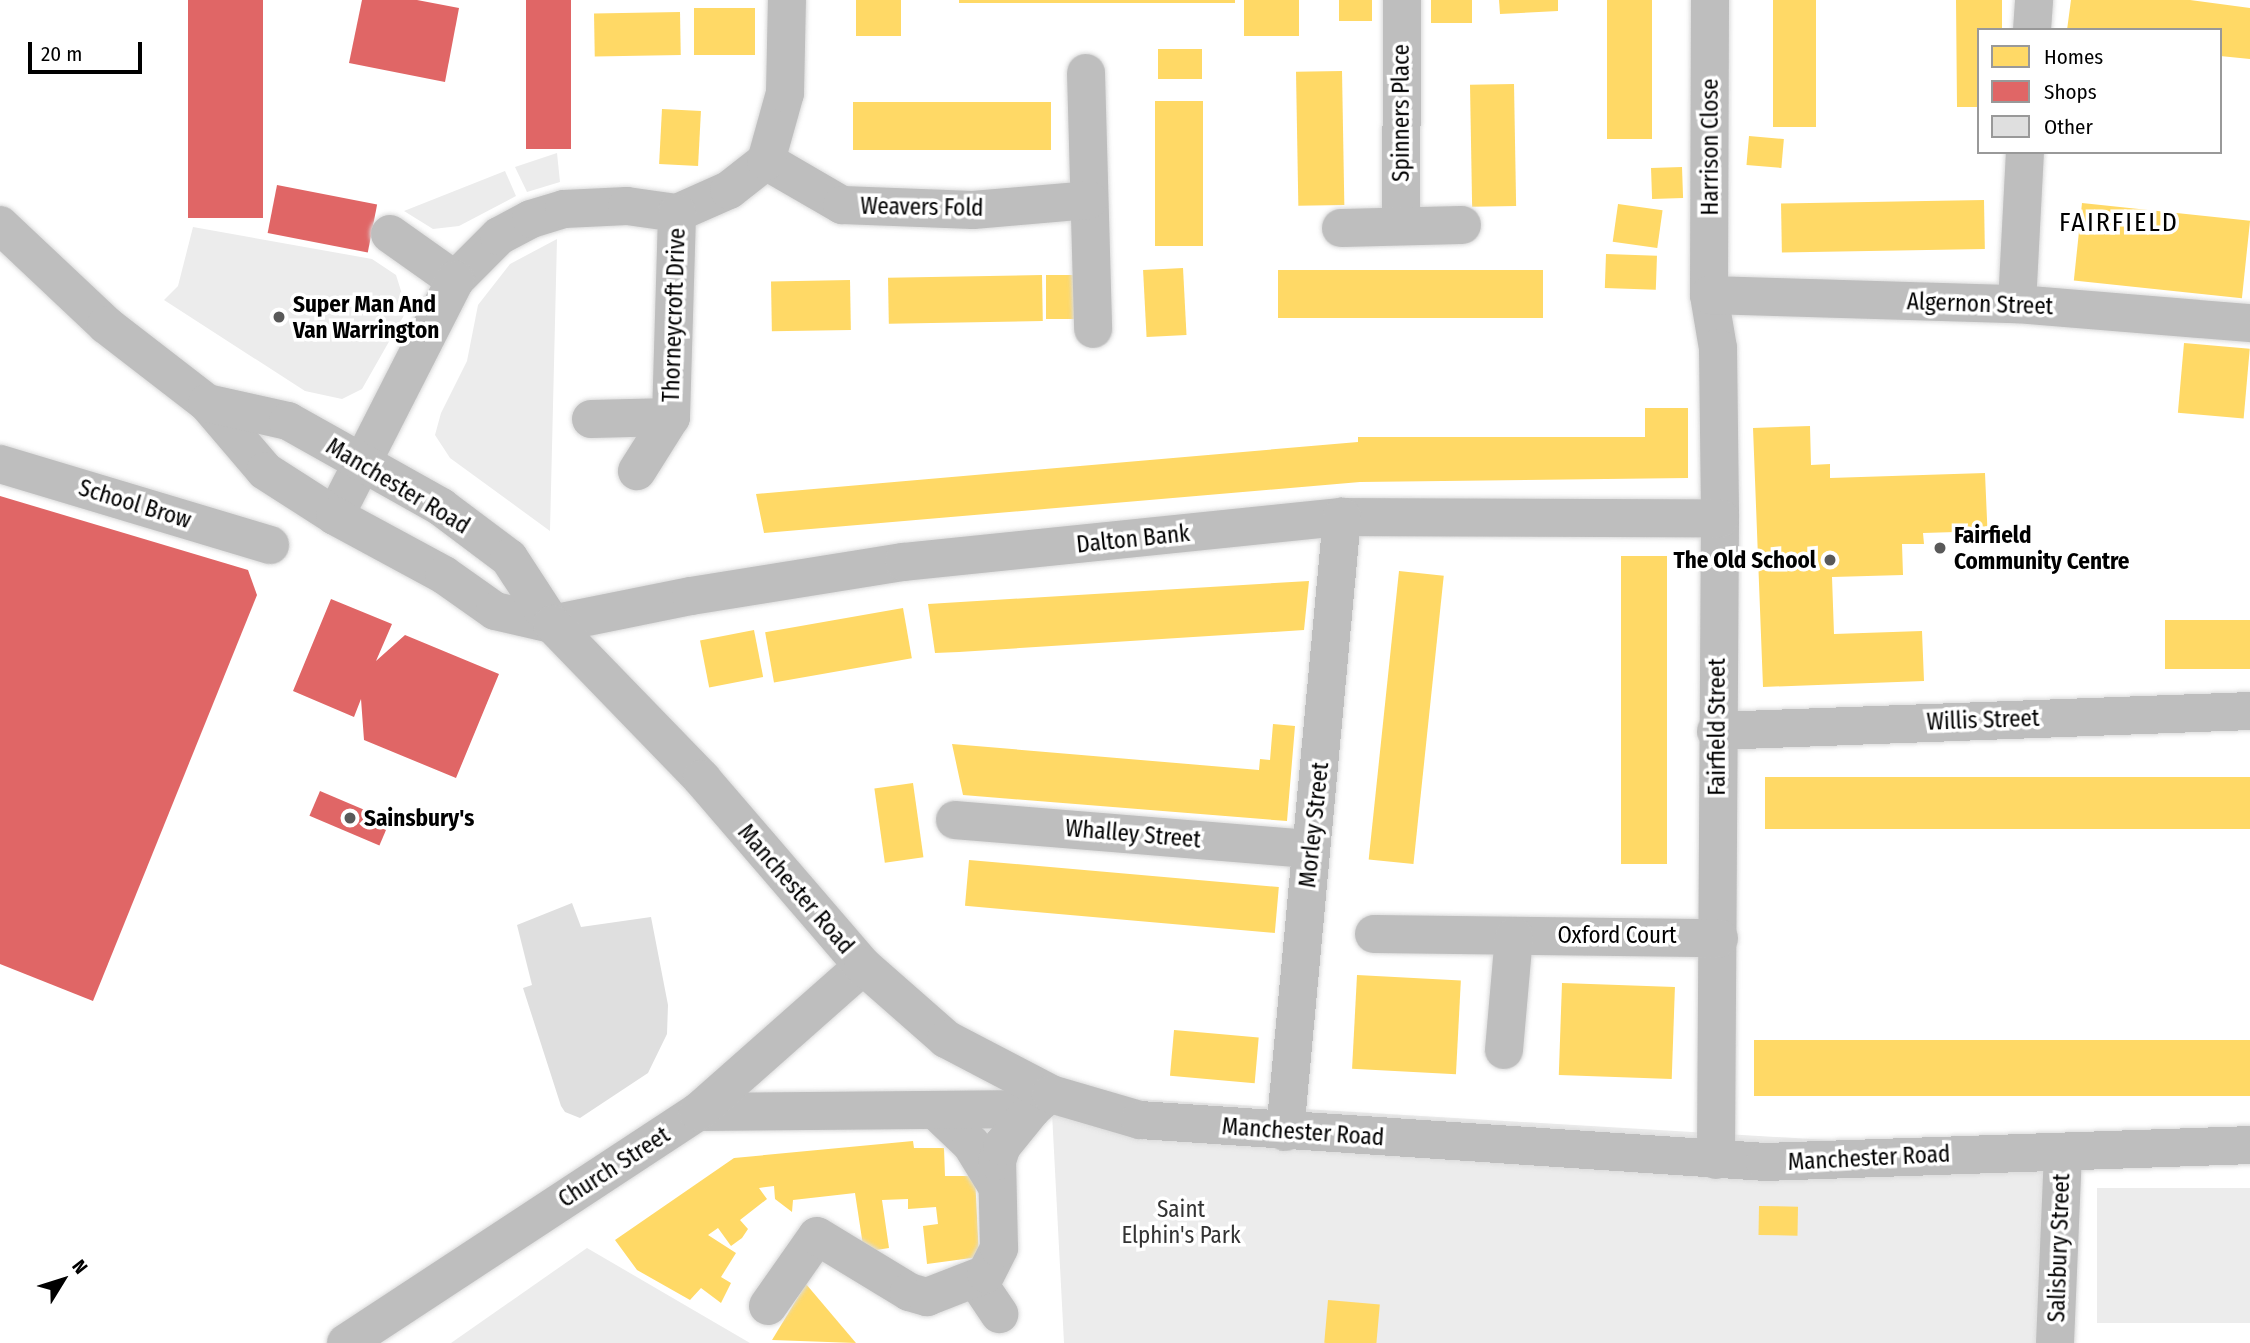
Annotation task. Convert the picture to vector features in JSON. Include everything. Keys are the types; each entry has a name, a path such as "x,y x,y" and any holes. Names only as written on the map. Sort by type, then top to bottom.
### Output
{"street":[{"path":"766,161 785,93 787,0"},
{"name":"Spinners Place","path":"1401,226 1402,0"},
{"name":"Harrison Close","path":"1709,295 1710,0"},
{"path":"2032,28 2034,0"},
{"path":"1086,72 1093,329"},
{"path":"2017,304 2025,154"},
{"name":"Weavers Fold","path":"766,161 842,205 973,210 1089,200"},
{"name":"Thorneycroft Drive","path":"335,516 455,280 499,236 564,209 627,206 677,214 729,190 766,161"},
{"name":"Thorneycroft Drive","path":"637,471 671,417 677,214"},
{"name":"Manchester Road","path":"0,225 106,325 207,403 265,471 335,516 444,575 495,611 552,624"},
{"path":"1341,228 1462,225"},
{"path":"390,234 455,280"},
{"name":"Algernon Street","path":"1709,295 2017,304 2250,323"},
{"name":"Fairfield Street","path":"1709,295 1718,348 1720,519 1716,731 1716,1160"},
{"name":"Manchester Road","path":"207,403 288,421 441,507 509,558 552,624 702,779 863,966 946,1039 1041,1101 1140,1120 1285,1132 1784,1163 2250,1145"},
{"name":"Thorneycroft Drive","path":"591,419 671,417"},
{"name":"School Brow","path":"0,464 270,545"},
{"name":"Dalton Bank","path":"552,624 691,596 904,562 1342,517 1720,519"},
{"name":"Morley Street","path":"1285,1132 1342,517"},
{"name":"Willis Street","path":"1716,731 2250,711"},
{"name":"Whalley Street","path":"955,820 1311,849"},
{"name":"Oxford Court","path":"1374,934 1718,938"},
{"path":"1504,1050 1514,936"},
{"name":"Church Street","path":"346,1343 698,1112 863,966"},
{"path":"698,1112 935,1110 1041,1101"},
{"path":"768,1306 817,1236 909,1292 927,1297 977,1281 995,1263 999,1248 995,1183 1002,1146 1041,1101"},
{"path":"935,1110 971,1144 995,1183"},
{"name":"Salisbury Street","path":"2055,1343 2063,1154"},
{"path":"977,1281 999,1314"}],"green space":[{"path":"557,153 560,182 527,192 515,167"},
{"path":"505,171 516,196 459,226 433,229 404,211"},
{"path":"193,227 372,259 396,275 407,310 362,389 342,399 305,391 164,300 178,286"},
{"path":"557,239 550,531 450,458 435,435 441,413 467,361 478,305 510,264"},
{"name":"Saint Elphin's Park","path":"1051,1094 2063,1154 2054,1343 1064,1343"},
{"path":"2097,1188 2250,1188 2250,1323 2097,1323"},
{"path":"587,1248 750,1343 451,1343"}],"building: Homes":[{"path":"856,0 901,0 901,36 856,36"},
{"path":"959,0 1235,0 1235,3 959,3"},
{"path":"1244,0 1299,0 1299,36 1244,36"},
{"path":"1339,0 1372,0 1372,21 1339,21"},
{"path":"1431,0 1472,0 1472,23 1431,23"},
{"path":"1499,0 1558,0 1558,11 1500,14"},
{"path":"1607,0 1652,0 1652,139 1607,139"},
{"path":"1773,0 1816,0 1816,127 1773,127"},
{"path":"1956,0 2002,0 2002,28 1977,28 1977,107 1957,107"},
{"path":"2071,0 2190,0 2250,8 2250,59 2222,56 2222,28 2067,28"},
{"path":"694,8 755,8 755,55 694,55"},
{"path":"680,12 681,55 595,56 594,14"},
{"path":"1158,49 1202,49 1202,79 1158,79"},
{"path":"1342,71 1344,205 1298,206 1296,72"},
{"path":"1514,84 1516,206 1472,207 1470,85"},
{"path":"1155,101 1203,101 1203,246 1155,246"},
{"path":"853,102 1051,102 1051,150 853,150"},
{"path":"662,109 701,111 698,166 659,164"},
{"path":"1749,136 1784,139 1781,168 1746,165"},
{"path":"1682,167 1683,198 1652,199 1651,168"},
{"path":"1984,200 1985,249 1782,253 1781,204"},
{"path":"2082,203 2250,221 2242,298 2074,281"},
{"path":"1618,204 1663,210 1657,248 1613,242"},
{"path":"1606,254 1657,256 1656,290 1605,288"},
{"path":"1183,268 1187,335 1147,337 1143,270"},
{"path":"1278,270 1543,270 1543,318 1278,318"},
{"path":"1042,275 1043,321 889,324 888,278"},
{"path":"1046,275 1087,275 1087,319 1046,319"},
{"path":"850,280 851,330 772,331 771,281"},
{"path":"2184,343 2250,349 2244,418 2178,413"},
{"path":"1645,408 1688,408 1688,478 1360,482 764,533 756,494 1358,442 1358,437 1645,437"},
{"name":"The Old School","path":"1810,426 1811,465 1830,464 1830,478 1985,473 1988,543 1957,544 1956,532 1923,533 1924,544 1902,544 1903,575 1832,577 1834,634 1922,631 1924,681 1763,687 1753,428"},
{"path":"1621,556 1667,556 1667,864 1621,864"},
{"path":"1399,571 1444,576 1413,864 1369,859"},
{"path":"1309,581 1304,630 959,652 935,653 928,604"},
{"path":"903,608 912,658 774,683 765,632"},
{"path":"2165,620 2250,620 2250,669 2165,669"},
{"path":"754,630 763,677 709,688 700,640"},
{"path":"1273,724 1295,726 1287,821 963,795 952,744 1259,770 1260,759 1270,760"},
{"path":"1765,777 2250,777 2250,829 1765,829"},
{"path":"913,783 923,857 885,863 874,788"},
{"path":"969,860 1279,887 1275,933 965,906"},
{"path":"1357,975 1461,980 1456,1074 1352,1069"},
{"path":"1562,983 1675,987 1672,1079 1559,1075"},
{"path":"1174,1030 1259,1037 1255,1083 1170,1076"},
{"path":"1754,1040 2250,1040 2250,1096 1754,1096"},
{"path":"913,1141 914,1148 944,1148 945,1176 975,1176 979,1257 927,1264 923,1226 938,1224 936,1207 908,1209 908,1199 882,1200 889,1248 864,1252 855,1193 793,1200 792,1212 775,1199 774,1186 759,1188 767,1199 740,1220 748,1229 742,1238 731,1246 718,1228 708,1235 736,1253 721,1277 731,1283 721,1303 701,1288 690,1300 637,1270 615,1240 734,1158"},
{"path":"1759,1206 1798,1207 1797,1236 1758,1235"},
{"path":"806,1284 856,1343 772,1340"},
{"path":"1328,1300 1380,1305 1376,1343 1324,1343"}],"building: Shops":[{"path":"188,0 263,0 263,218 188,218"},
{"path":"362,0 417,0 459,8 445,82 349,63"},
{"path":"526,0 571,0 571,149 526,149"},
{"path":"277,185 377,204 368,253 268,233"},
{"path":"0,496 248,570 257,595 93,1001 0,964"},
{"name":"Sainsbury's","path":"331,599 392,624 376,661 405,635 499,674 456,778 364,740 361,699 354,717 293,691"},
{"name":"Sainsbury's","path":"320,791 390,821 379,846 309,816"}],"building: Other":[{"path":"572,903 581,927 651,917 668,1005 667,1034 648,1073 580,1118 565,1112 561,1106 523,988 532,985 517,925"}],"place":[{"name":"Super Man And Van Warrington","path":"279,317"},
{"name":"Fairfield Community Centre","path":"1940,548"},
{"name":"The Old School","path":"1830,560"},
{"name":"Sainsbury's","path":"350,818"}],"district":[{"name":"FAIRFIELD","path":"2119,223"}]}
